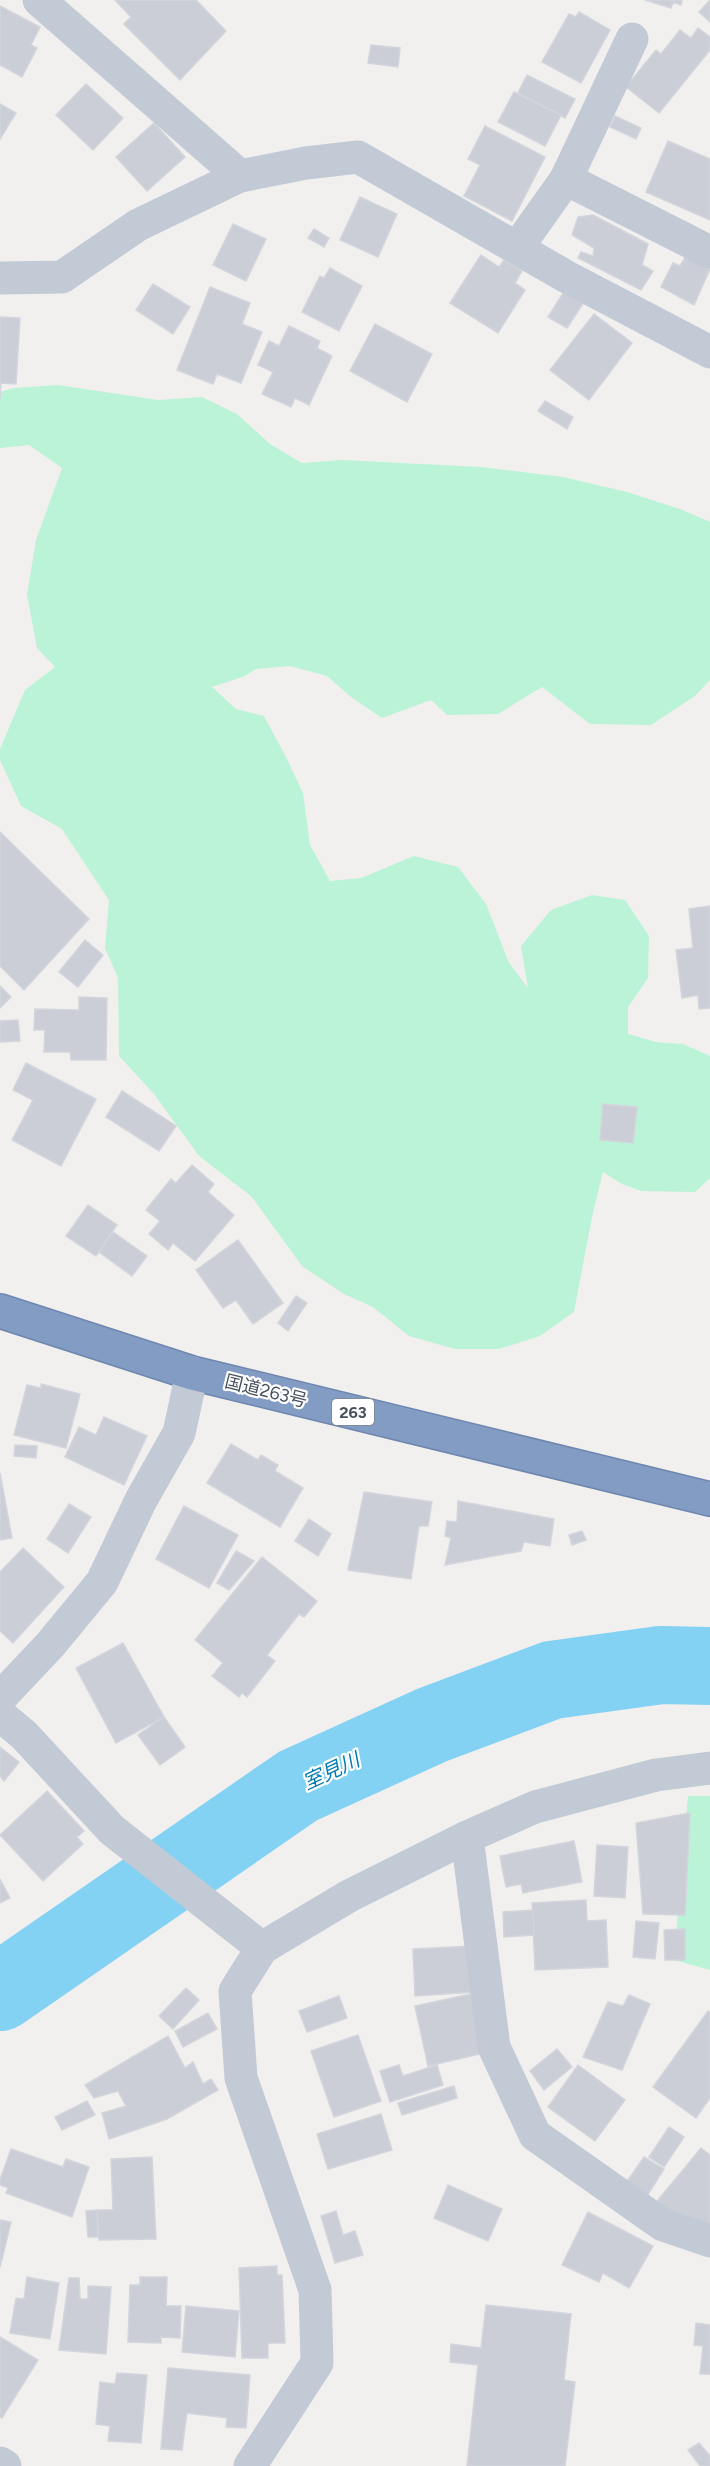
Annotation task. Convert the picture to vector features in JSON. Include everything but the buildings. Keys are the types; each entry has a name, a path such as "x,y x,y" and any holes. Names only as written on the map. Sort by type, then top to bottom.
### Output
{"highway":[{"name":"国道263号","path":"0,1311 192,1373 710,1499"}],"street":[{"path":"39,0 240,176"},
{"path":"517,248 566,179 632,39"},
{"path":"0,278 63,278 138,225 240,176 306,163 358,157 517,248 710,352"},
{"path":"566,179 710,252"},
{"path":"0,1698 50,1645 102,1582 141,1500 179,1433 192,1373"},
{"path":"0,1715 24,1735 112,1830 262,1948"},
{"path":"250,2466 316,2364 315,2290 241,2078 235,1991 262,1948 349,1896 468,1837 535,1807 656,1774 710,1768"},
{"path":"468,1837 494,2047 535,2135 663,2225 710,2241"},
{"path":"0,2463 4,2466"}],"green space":[{"path":"58,385 158,400 202,397 237,414 270,444 302,463 342,460 481,467 563,477 627,492 680,509 710,522 710,680 695,696 651,725 590,724 542,687 498,714 447,715 431,700 382,718 351,697 327,676 290,666 256,669 245,676 212,687 236,709 264,716 303,793 310,845 330,881 361,878 414,856 458,867 486,904 509,963 528,988 521,946 551,910 592,895 625,900 649,936 648,978 628,1007 628,1034 656,1042 683,1044 710,1056 710,1178 695,1192 641,1191 622,1184 603,1172 574,1312 540,1336 499,1349 455,1349 409,1336 373,1307 344,1294 302,1266 251,1196 199,1156 154,1094 119,1056 118,978 105,948 109,900 62,829 21,806 0,760 0,749 25,690 55,667 37,648 27,595 36,540 62,468 29,445 0,448 0,392 14,388"},
{"path":"688,1796 710,1796 710,1970 674,1960"}],"waterway":[{"name":"室見川","path":"0,1992 298,1786 432,1725 552,1680 661,1665 710,1666"}]}
